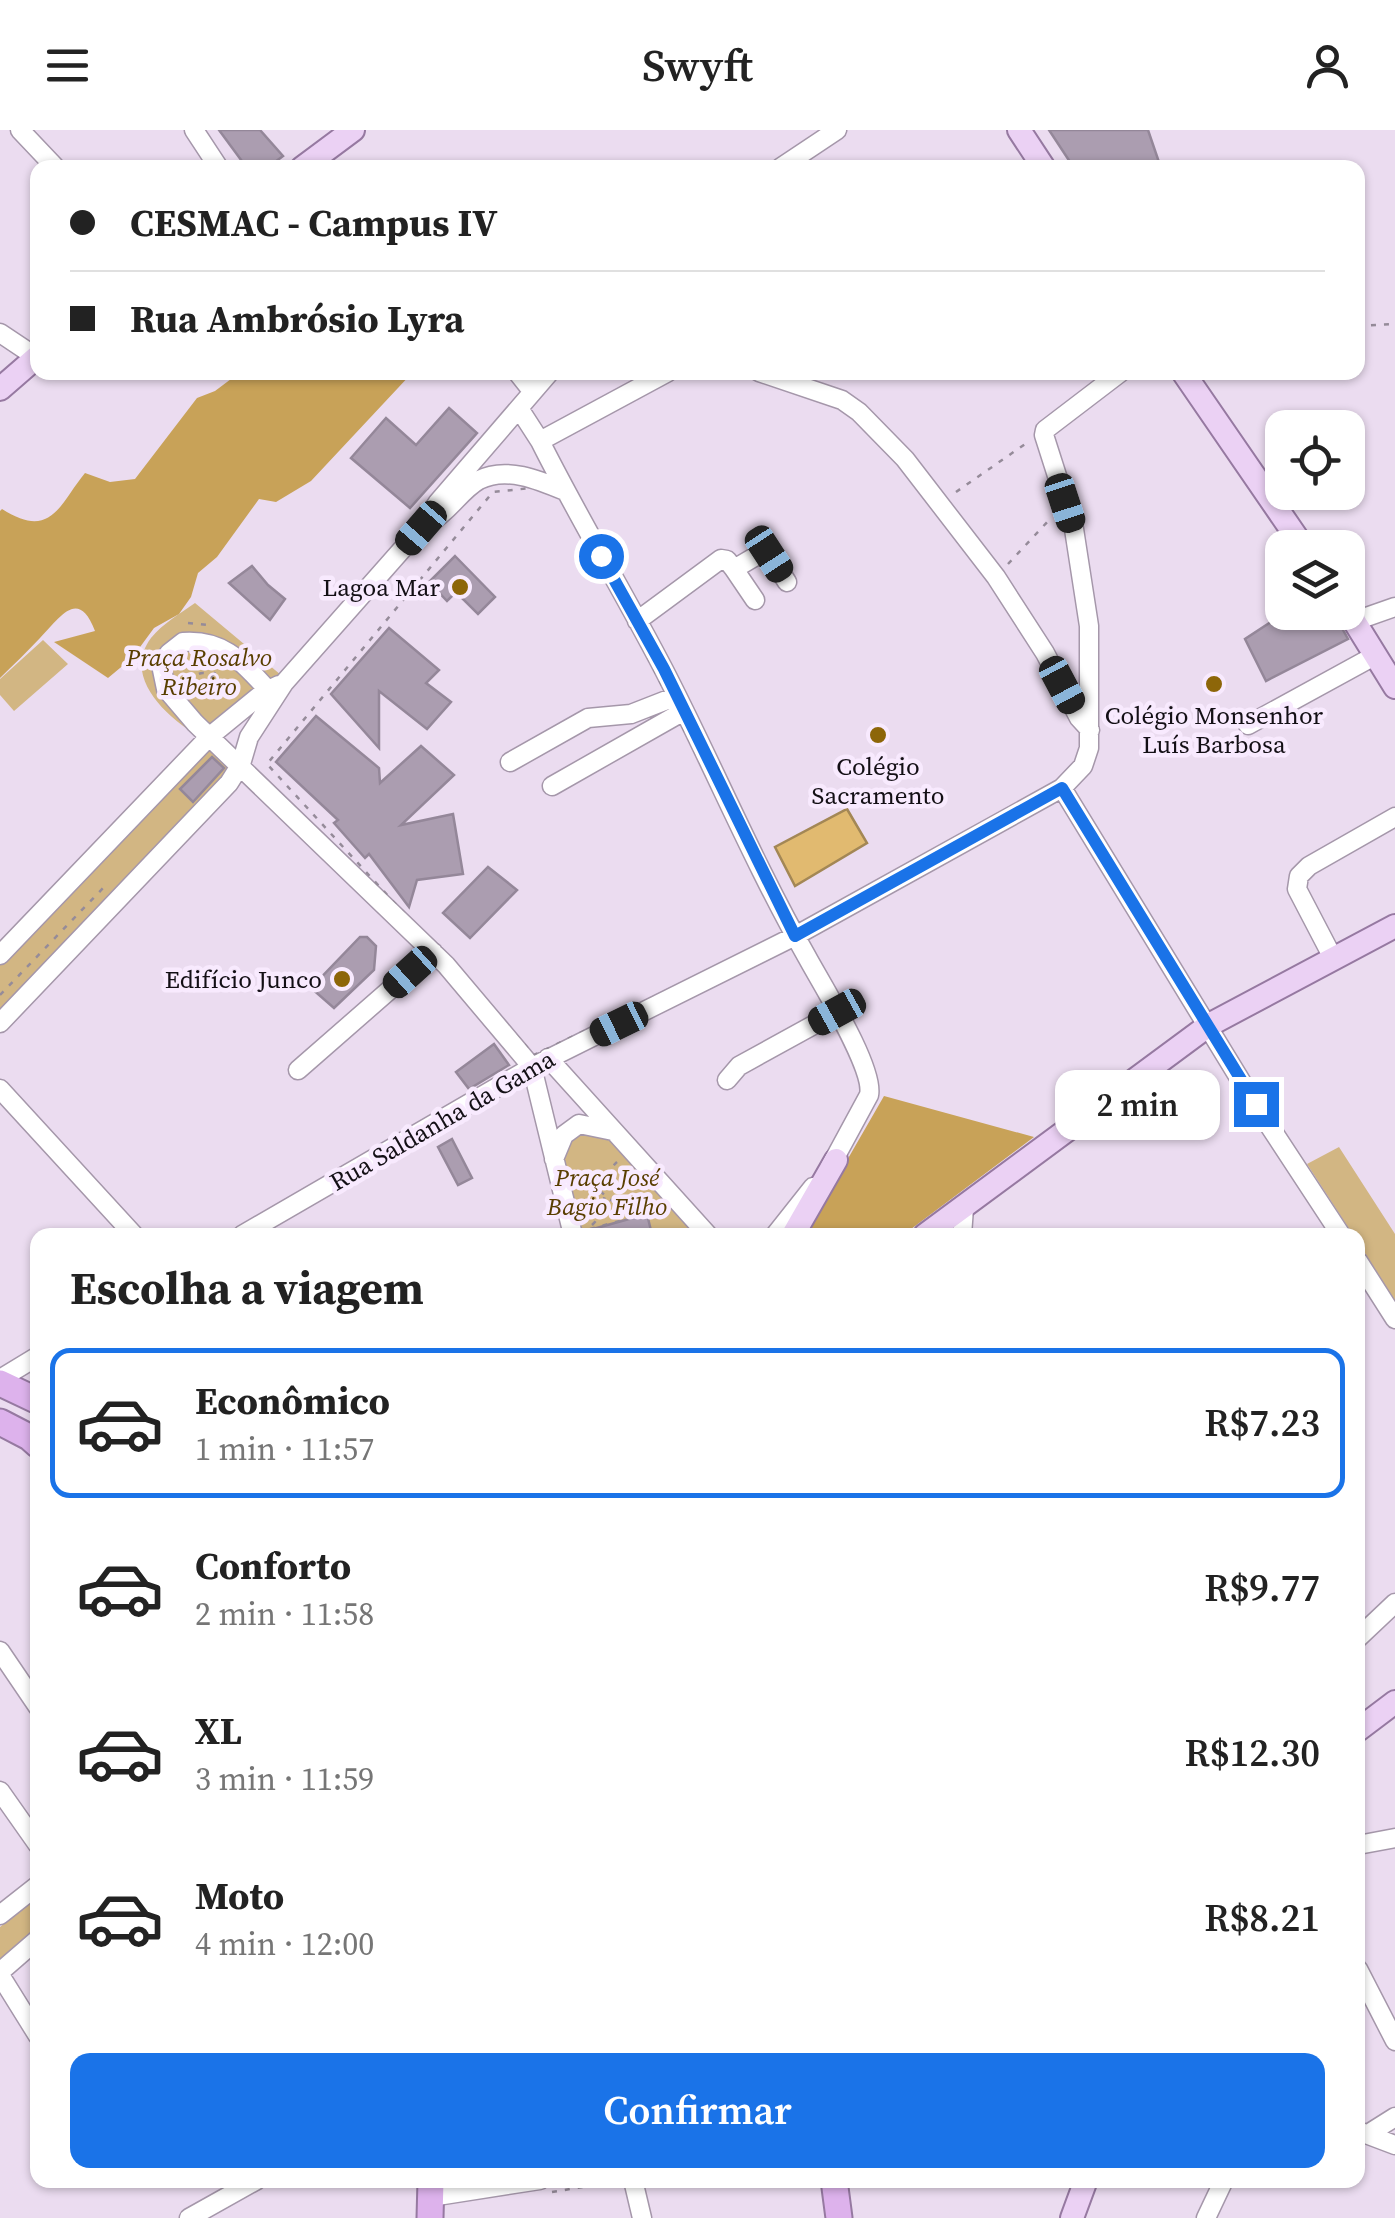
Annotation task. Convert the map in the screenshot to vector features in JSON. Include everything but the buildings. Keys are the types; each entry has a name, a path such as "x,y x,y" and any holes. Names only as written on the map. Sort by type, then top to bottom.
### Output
{"highway":[{"path":"0,1381 30,1397"},
{"path":"0,1409 30,1424"},
{"path":"0,1422 30,1438"},
{"path":"835,2188 839,2218"}],"main road":[{"path":"313,160 353,130"},
{"path":"1018,130 1039,160"},
{"path":"0,389 30,363"},
{"path":"1188,380 1292,530"},
{"path":"1360,630 1395,687"},
{"path":"951,1227 1212,1030 1329,950 1395,926"},
{"path":"796,1228 836,1160"},
{"path":"1365,1725 1395,1702"},
{"path":"1072,2218 1083,2188"}],"street":[{"path":"20,130 48,160"},
{"path":"194,130 213,160"},
{"path":"792,160 838,130"},
{"path":"0,333 30,352"},
{"path":"523,380 532,391"},
{"path":"0,955 209,737 276,686 421,528 438,502 542,380"},
{"path":"540,442 653,380"},
{"path":"783,380 842,400 906,460 996,577 1079,718 1090,730"},
{"path":"1045,430 1111,380"},
{"path":"520,410 637,620 676,705 837,1012 871,1087 836,1160 781,1228"},
{"name":"Rua Saldanha da Gama","path":"254,1228 540,1063 795,936 1062,788 1083,766 1089,748 1089,626 1074,529 1044,441 1045,430"},
{"path":"482,452 498,474"},
{"path":"421,528 442,516 478,481 498,474 539,480 565,491"},
{"path":"734,570 763,552 769,554 787,582"},
{"path":"637,620 721,559 726,560 754,600"},
{"path":"1365,613 1395,608"},
{"path":"276,686 234,654 210,642 182,642 161,665 162,679 209,737 434,952 507,1034 638,1159 667,1204 699,1228"},
{"path":"1248,725 1376,655"},
{"path":"0,1023 229,783 276,686"},
{"path":"510,762 588,718 676,705"},
{"path":"552,786 624,745 676,705"},
{"path":"616,716 624,745"},
{"path":"1062,788 1336,1228"},
{"path":"1329,950 1298,889 1299,876 1309,866 1395,817"},
{"path":"298,1070 434,952"},
{"path":"727,1080 739,1066 837,1012"},
{"path":"540,1063 556,1168 573,1228"},
{"path":"0,1089 128,1228"},
{"path":"556,1168 564,1135 579,1124 612,1131"},
{"path":"1365,1285 1395,1319"},
{"path":"0,1381 30,1361"},
{"path":"1365,1631 1395,1603"},
{"path":"0,1652 30,1695"},
{"path":"0,1791 30,1834"},
{"path":"1365,1843 1395,1838"},
{"path":"0,1915 30,1891"},
{"path":"30,1946 0,1973 30,2023"},
{"path":"1365,1983 1395,2041"},
{"path":"1365,2131 1395,2116"},
{"path":"1365,2133 1395,2145"},
{"path":"189,2218 243,2188"},
{"path":"431,2198 492,2188"},
{"path":"635,2188 642,2218"},
{"path":"1206,2218 1220,2188"}],"path":[{"path":"1365,326 1395,324"},
{"path":"955,493 1045,430"},
{"path":"541,487 568,497 676,705 786,934 534,1055 267,764 493,492 541,487"},
{"path":"996,577 1065,503"},
{"path":"198,674 212,676 213,691 200,694 192,687 193,678 198,674"},
{"path":"0,995 103,887"},
{"path":"582,1228 599,1218 614,1164 622,1159 638,1159"},
{"path":"556,1168 596,1186 606,1199 620,1207 647,1210 667,1204"},
{"path":"590,1228 667,1204"}],"green space":[{"name":"Praça Rosalvo Ribeiro","path":"195,603 281,675 201,738 163,709 145,682 142,668 143,653 151,638"},
{"path":"43,640 68,664 14,711 0,695 0,679"},
{"path":"207,742 243,775 0,1022 0,960"},
{"name":"Praça José Bagio Filho","path":"580,1128 617,1145 663,1188 697,1228 573,1228 561,1180 570,1143"},
{"path":"1339,1147 1395,1234 1395,1301 1365,1253 1365,1228 1348,1228 1307,1164"},
{"path":"30,1903 30,1950 0,1974 0,1927"}],"shaded area":[{"path":"230,380 405,380 311,481 276,502 259,499 217,557 198,573 191,597 179,614 154,628 132,658 108,678 54,642 95,631 89,618 75,609 62,615 0,678 0,511 33,521 44,520 61,506 85,473 110,482 135,479 197,398"},
{"path":"847,809 867,843 795,886 775,847"},
{"path":"884,1096 1034,1137 912,1228 808,1228"}],"place":[{"name":"Lagoa Mar","path":"460,587"},
{"name":"Colégio Monsenhor Luís Barbosa","path":"1214,684"},
{"name":"Colégio Sacramento","path":"878,735"},
{"name":"Edifício Junco","path":"342,979"}],"route":[{"path":"601,556 664,669 795,936 1062,788 1256,1104"}]}
